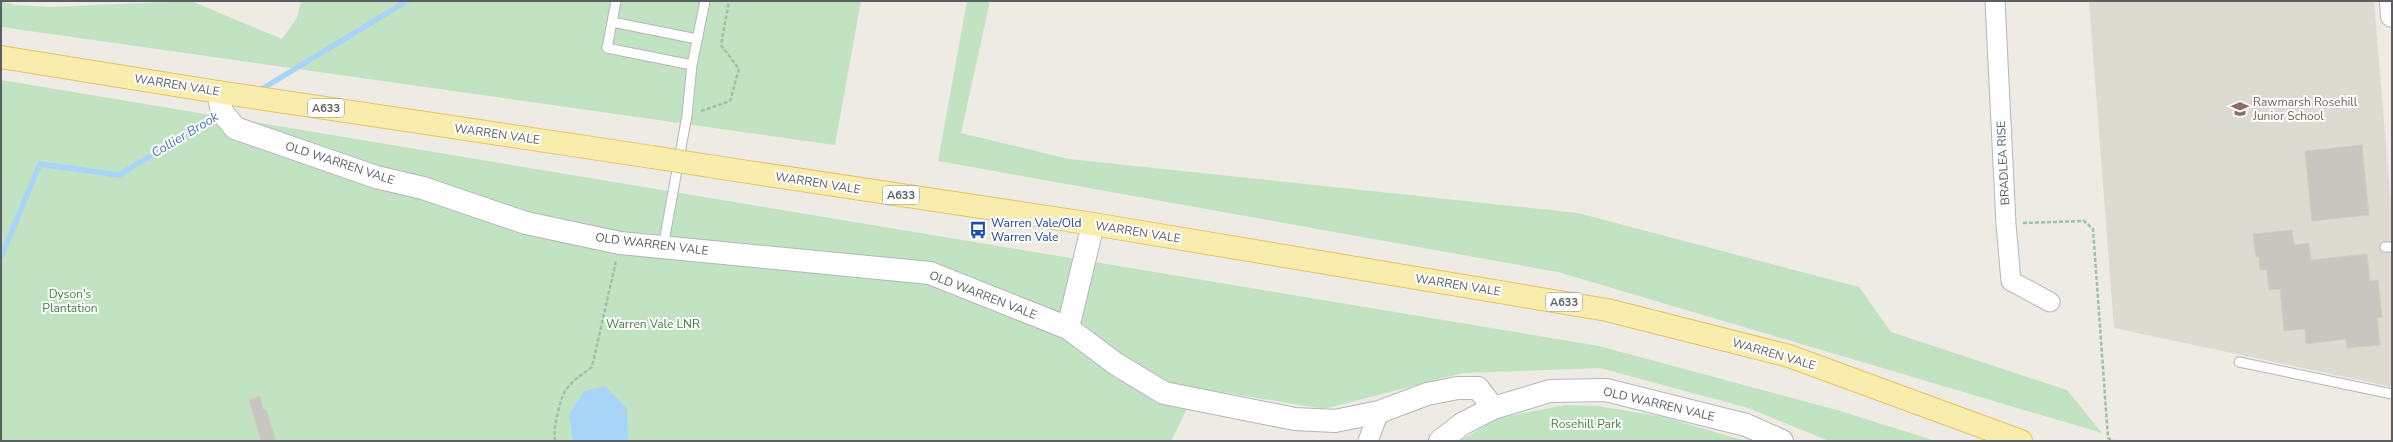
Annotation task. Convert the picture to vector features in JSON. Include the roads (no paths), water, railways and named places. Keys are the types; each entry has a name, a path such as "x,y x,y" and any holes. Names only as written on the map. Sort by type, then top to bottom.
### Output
{"main road":[{"name":"WARREN VALE","path":"1,57 218,92 1093,224 1607,310 1789,356 2021,441"}],"street":[{"name":"BRADLEA RISE","path":"1995,1 2006,224 2011,281 2050,302"},
{"path":"2391,1 2392,16"},
{"name":"OLD WARREN VALE","path":"218,92 222,112 235,128 376,177 423,188 526,223 620,243 930,273 1068,328 1116,364 1164,393 1295,419 1334,422 1379,412 1427,394 1458,388 1478,388 1493,408 1550,391 1606,390 1746,425 1782,441"},
{"path":"1068,328 1093,224"},
{"path":"1440,441 1462,424 1493,408"},
{"path":"1368,441 1379,412"}],"lane":[{"path":"616,1 607,48 692,65"},
{"path":"663,247 687,115 692,65 705,1"},
{"path":"612,22 697,39"},
{"path":"2239,362 2392,394"}],"water":[{"path":"605,386 627,409 628,441 573,441 569,414 584,391"}],"waterway":[{"name":"Collier Brook","path":"257,92 407,1"},
{"name":"Collier Brook","path":"1,257 40,164 119,175 219,115"}],"place":[{"name":"Rawmarsh Rosehill Junior School","path":"2240,109"},
{"name":"Warren Vale/Old Warren Vale","path":"978,230"}],"park label":[{"name":"Dyson's Plantation","path":"70,301"},
{"name":"Warren Vale LNR","path":"653,324"},
{"name":"Rosehill Park","path":"1586,424"}]}
